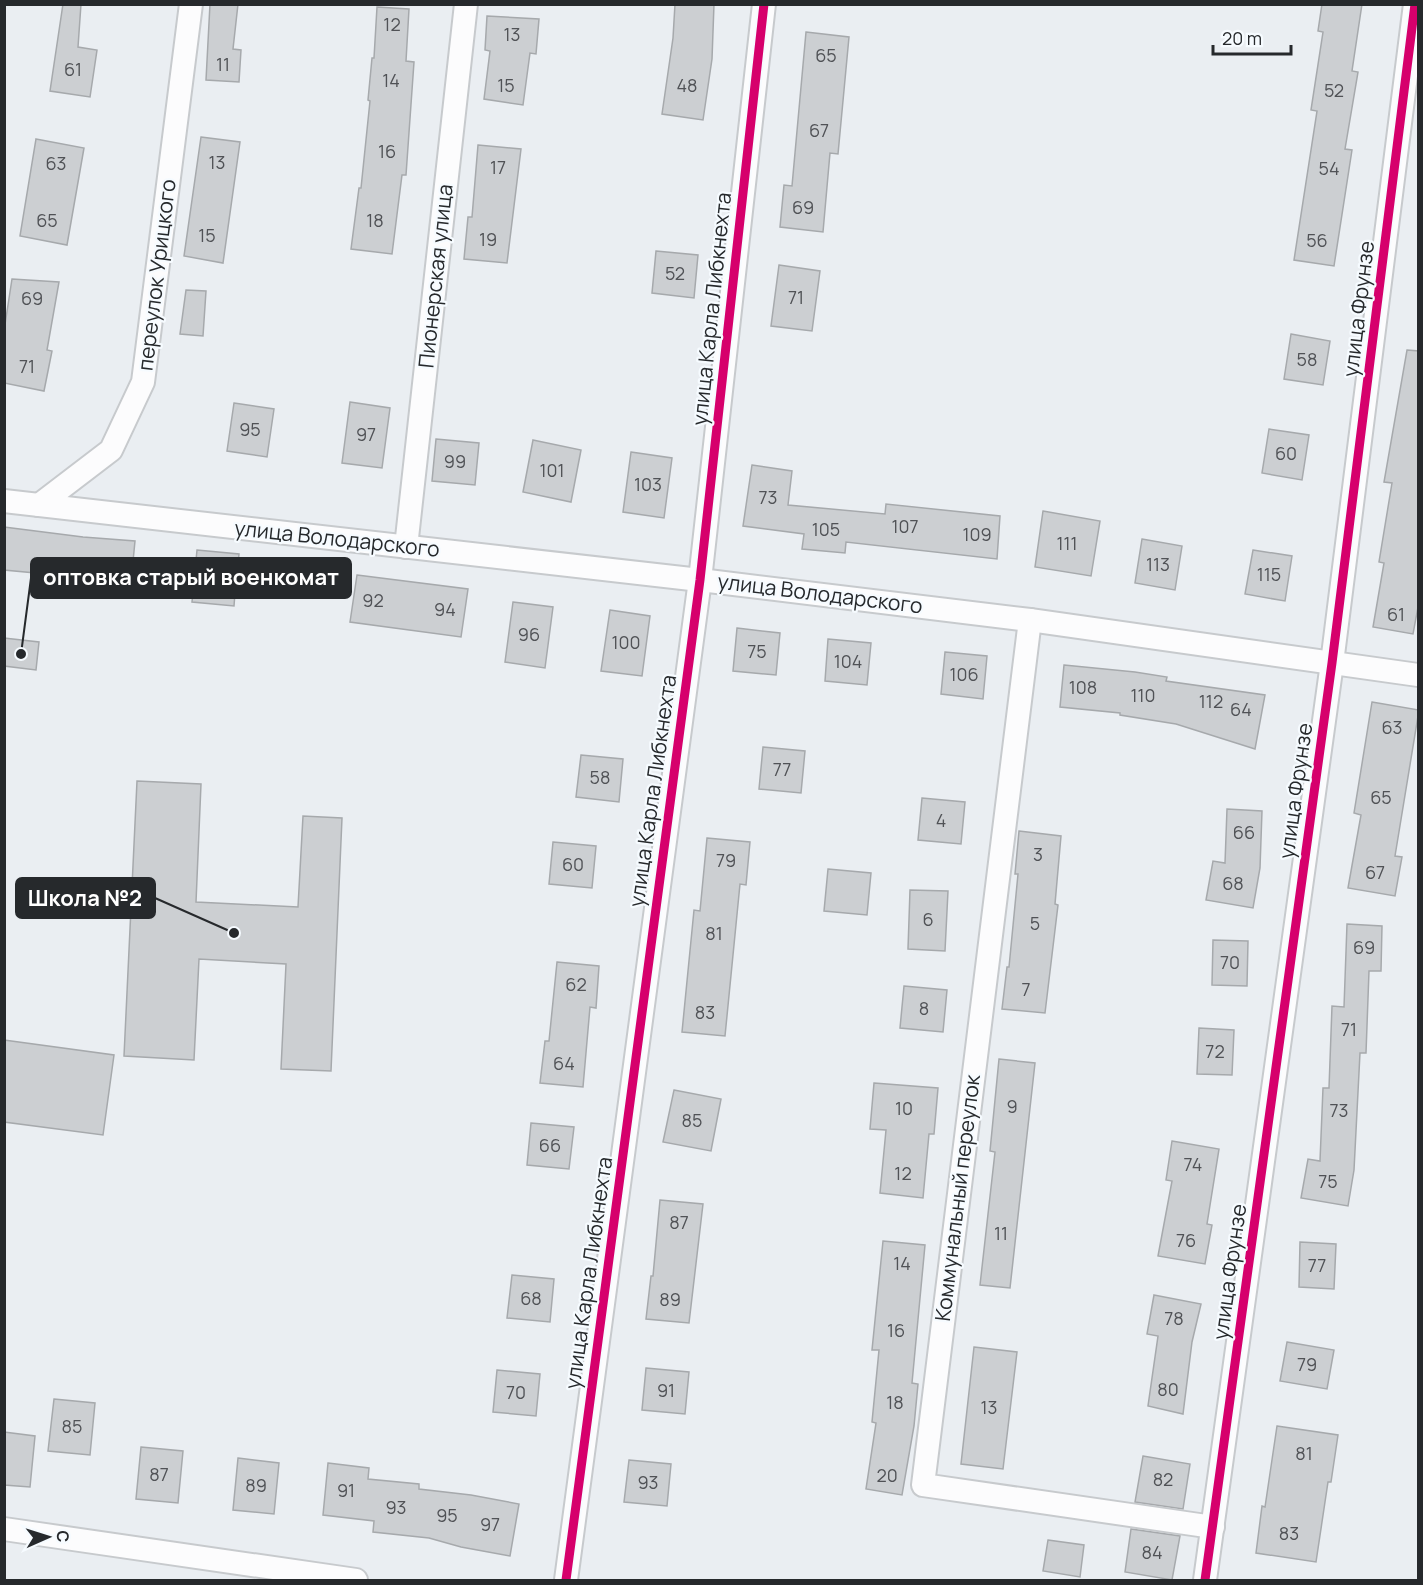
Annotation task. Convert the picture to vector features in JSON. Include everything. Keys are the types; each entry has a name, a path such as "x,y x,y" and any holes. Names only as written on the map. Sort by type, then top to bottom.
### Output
{"street":[{"name":"переулок Урицкого","path":"39,505 111,450 143,382 191,4"},
{"name":"Пионерская улица","path":"406,547 466,4"},
{"name":"улица Карла Либкнехта","path":"566,1581 700,580 764,4"},
{"name":"улица Фрунзе","path":"1205,1581 1332,663 1415,4"},
{"name":"улица Володарского","path":"4,501 1030,620 1419,675"},
{"name":"Коммунальный переулок","path":"1030,620 923,1485 1213,1527"},
{"path":"4,1529 356,1581"}],"building":[{"path":"63,4 81,4 78,47 97,50 90,97 50,91"},
{"path":"210,4 238,4 233,49 241,50 239,82 206,80"},
{"path":"675,4 714,4 712,59 703,120 662,114 673,38"},
{"path":"1322,4 1362,4 1352,71 1358,72 1345,149 1352,150 1334,266 1294,260 1317,111 1311,110 1323,32 1318,31"},
{"path":"377,7 409,9 406,61 414,62 406,175 402,175 392,254 351,249 359,188 361,188"},
{"path":"487,16 539,19 536,54 530,53 523,105 484,99 490,51 485,50"},
{"path":"806,32 849,37 838,154 830,153 823,232 780,227 784,185 792,186"},
{"path":"201,137 240,142 223,263 184,256"},
{"path":"36,139 84,148 67,245 20,236"},
{"path":"478,145 521,149 507,263 464,259 468,217 472,217"},
{"path":"656,251 698,255 694,298 652,293"},
{"path":"779,265 820,271 812,331 771,326"},
{"path":"12,279 59,282 47,350 52,351 44,391 4,383 4,331"},
{"path":"186,290 206,291 203,336 180,334"},
{"path":"1291,334 1330,341 1323,385 1284,379"},
{"path":"1407,350 1419,351 1419,602 1413,634 1373,627 1384,563 1379,562 1392,483 1384,482"},
{"path":"350,402 390,408 382,468 342,463"},
{"path":"234,403 274,409 267,457 227,451"},
{"path":"1269,429 1309,435 1302,480 1262,473"},
{"path":"436,439 479,443 475,485 432,481"},
{"path":"533,440 581,450 571,502 523,492"},
{"path":"631,452 672,458 664,518 623,512"},
{"path":"752,465 792,471 788,505 885,514 886,504 1000,516 997,559 846,542 845,553 802,549 804,534 743,526"},
{"path":"1043,511 1100,521 1091,576 1035,567"},
{"path":"4,527 135,541 131,582 4,570"},
{"path":"1142,539 1182,546 1175,590 1135,583"},
{"path":"197,550 239,554 238,565 315,569 314,598 235,593 234,606 192,602"},
{"path":"1253,550 1292,556 1285,601 1245,594"},
{"path":"357,575 468,589 461,637 350,622"},
{"path":"513,602 553,607 545,668 505,662"},
{"path":"610,610 650,616 642,676 601,671"},
{"path":"737,628 780,633 776,675 733,671"},
{"path":"4,638 39,642 36,670 4,666"},
{"path":"828,639 871,643 867,685 825,681"},
{"path":"945,652 987,656 983,699 941,694"},
{"path":"1064,665 1135,672 1167,677 1166,681 1265,695 1255,749 1176,724 1120,715 1120,713 1060,707"},
{"path":"1372,702 1419,710 1395,856 1402,857 1395,896 1348,888 1361,815 1354,813"},
{"path":"763,747 805,751 801,793 759,789"},
{"path":"581,755 623,759 619,802 576,797"},
{"path":"137,781 201,784 196,902 298,907 303,816 342,818 331,1071 281,1069 286,964 199,959 194,1060 124,1056"},
{"path":"922,798 965,802 961,844 918,840"},
{"path":"1227,809 1262,811 1260,868 1253,908 1206,900 1213,861 1225,863"},
{"path":"1019,831 1061,836 1055,904 1058,905 1045,1013 1002,1009 1007,967 1009,967 1018,874 1015,874"},
{"path":"707,838 750,842 746,885 740,884 725,1036 682,1032 694,910 700,911"},
{"path":"553,842 596,846 592,888 549,884"},
{"path":"828,869 871,873 867,915 824,911"},
{"path":"910,890 948,891 945,951 908,949"},
{"path":"1347,924 1382,926 1381,971 1369,971 1366,1053 1360,1053 1354,1170 1348,1206 1301,1198 1308,1159 1320,1161 1323,1088 1329,1088 1332,1006 1344,1007"},
{"path":"1213,940 1248,941 1247,986 1212,985"},
{"path":"557,962 599,966 596,1008 590,1007 583,1087 540,1083 545,1041 549,1041"},
{"path":"904,986 947,990 943,1032 900,1028"},
{"path":"1199,1028 1234,1030 1232,1075 1197,1074"},
{"path":"4,1040 114,1055 103,1135 4,1122"},
{"path":"999,1059 1035,1063 1010,1288 980,1285 995,1152 990,1151"},
{"path":"874,1083 938,1088 934,1134 929,1134 923,1198 880,1193 886,1130 870,1129"},
{"path":"674,1090 721,1099 711,1151 663,1142"},
{"path":"531,1123 574,1127 569,1169 527,1165"},
{"path":"1172,1141 1219,1149 1207,1224 1212,1225 1205,1264 1158,1256 1172,1181 1166,1180"},
{"path":"660,1200 703,1204 689,1323 646,1319 651,1276 653,1276"},
{"path":"883,1241 925,1245 912,1383 918,1384 914,1426 902,1495 866,1489 876,1423 872,1422 879,1350 872,1350"},
{"path":"1300,1242 1336,1244 1334,1289 1299,1287"},
{"path":"512,1275 554,1279 550,1322 507,1318"},
{"path":"1154,1295 1201,1304 1192,1342 1183,1414 1148,1406 1158,1336 1147,1334"},
{"path":"1287,1342 1334,1350 1327,1389 1280,1381"},
{"path":"974,1347 1017,1352 1003,1469 961,1464"},
{"path":"646,1368 689,1372 685,1414 642,1410"},
{"path":"497,1370 540,1374 536,1416 493,1412"},
{"path":"54,1399 95,1403 90,1455 48,1451"},
{"path":"1277,1426 1338,1435 1331,1482 1328,1482 1316,1562 1256,1553"},
{"path":"4,1432 35,1436 30,1487 4,1485"},
{"path":"141,1447 183,1451 178,1503 136,1499"},
{"path":"1143,1456 1190,1464 1183,1509 1135,1502"},
{"path":"238,1458 279,1463 274,1514 233,1510"},
{"path":"629,1460 671,1464 667,1506 624,1502"},
{"path":"328,1463 369,1468 368,1479 419,1484 419,1489 519,1504 510,1556 461,1547 429,1538 373,1532 374,1521 323,1515"},
{"path":"1131,1529 1180,1536 1172,1580 1125,1572"},
{"path":"1048,1540 1084,1545 1080,1577 1043,1571"}],"cycle path":[{"path":"566,1580 700,580 764,4"},
{"path":"1205,1580 1332,663 1415,4"}],"place":[{"name":"оптовка старый военкомат","path":"21,654"},
{"name":"Школа №2","path":"234,933"}]}
